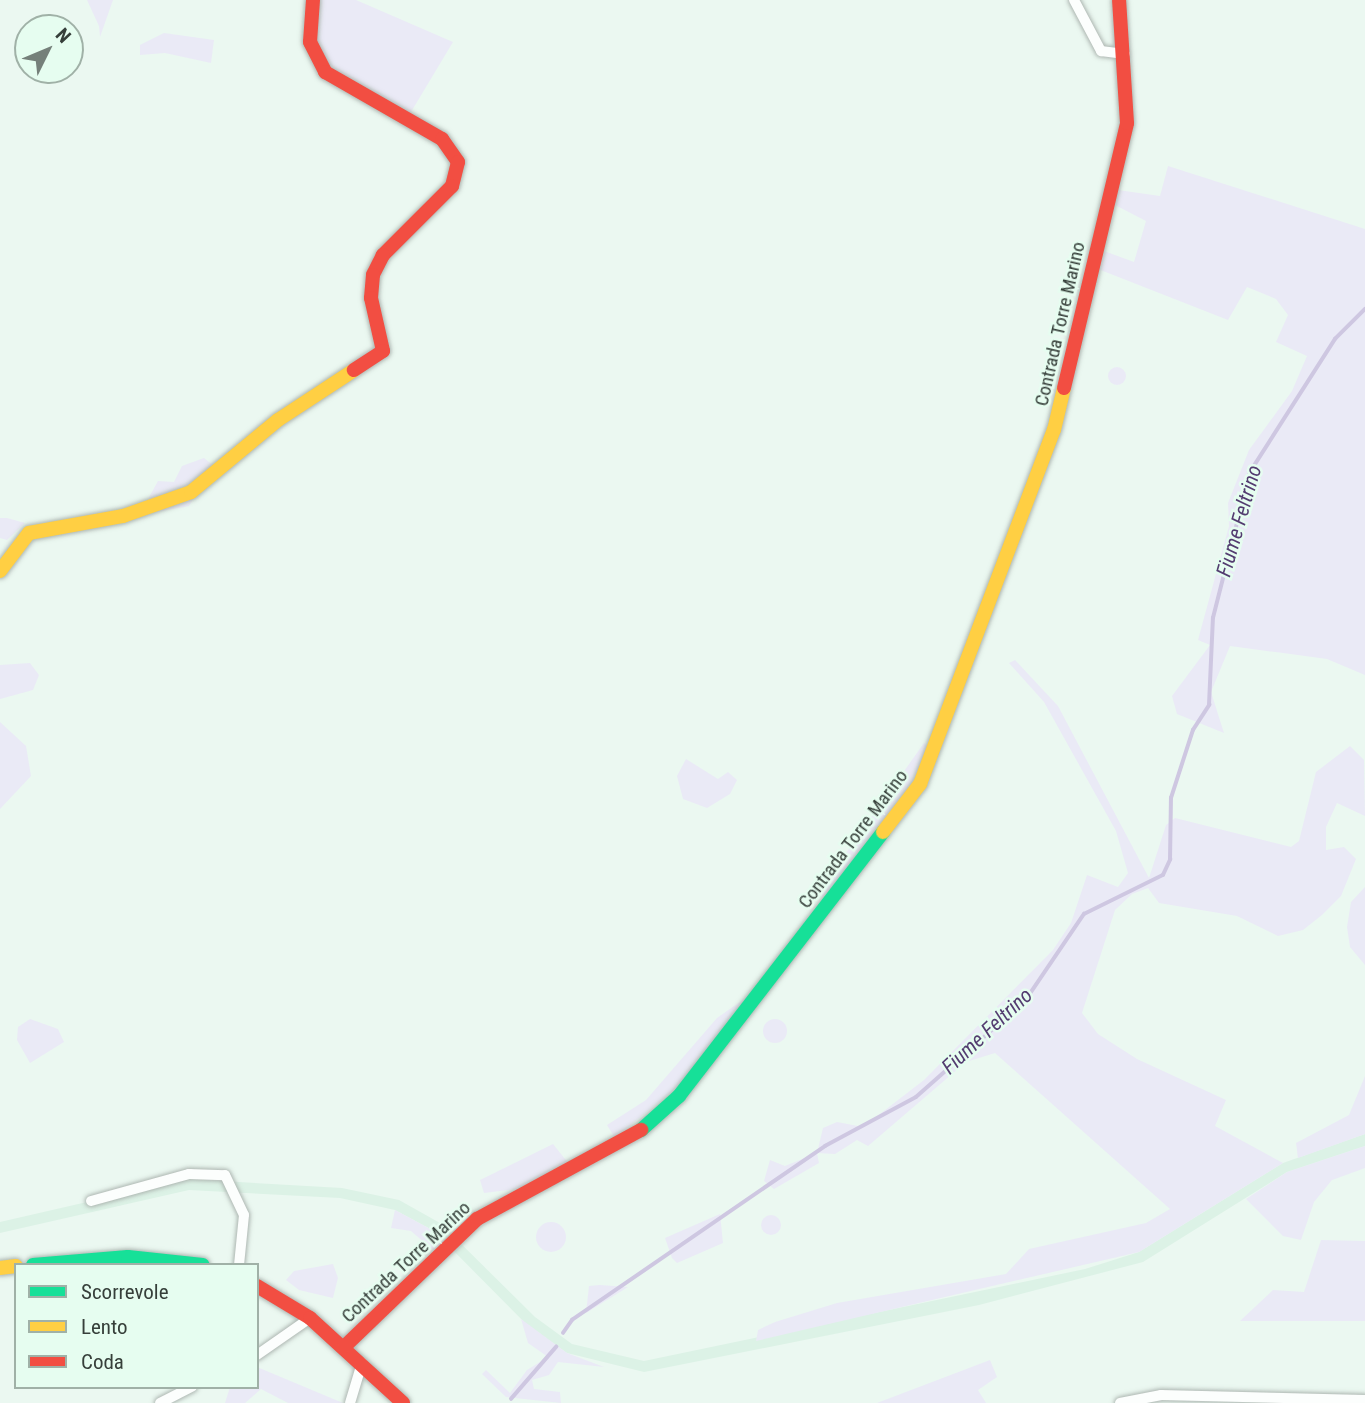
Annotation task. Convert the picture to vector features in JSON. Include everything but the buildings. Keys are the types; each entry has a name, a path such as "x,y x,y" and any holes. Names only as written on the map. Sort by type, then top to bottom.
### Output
{"street":[{"path":"0,571 29,533 124,516 191,492 278,421 383,351 371,298 373,275 383,255 452,186 458,162 442,139 325,72 310,42 313,0"},
{"path":"1074,0 1101,51 1125,54"},
{"name":"Contrada Torre Marino","path":"344,1347 432,1268 477,1219 629,1141 679,1096 920,784 1054,430 1127,123 1125,54 1119,0"},
{"path":"91,1201 188,1174 225,1175 244,1214 239,1263"},
{"path":"57,1263 128,1257 184,1263"},
{"path":"259,1287 310,1318 403,1403"},
{"path":"259,1354 310,1318"},
{"path":"350,1403 362,1363"},
{"path":"160,1403 188,1389"},
{"path":"1119,1403 1161,1395 1365,1400"}],"shaded area":[{"path":"87,0 113,0 100,37 99,26"},
{"path":"317,0 356,0 453,42 408,117 317,62"},
{"path":"164,33 214,40 211,63 165,53 140,55 140,45"},
{"path":"1168,166 1365,229 1365,675 1327,659 1230,646 1211,692 1224,733 1177,714 1172,696 1210,645 1198,640 1229,526 1228,503 1249,450 1292,391 1307,356 1276,342 1288,315 1276,299 1247,287 1228,320 1098,269 1104,251 1134,262 1146,221 1115,205 1118,190 1160,196"},
{"path":"1117,367 1123,370 1126,376 1123,382 1117,385 1111,382 1108,376 1111,370"},
{"path":"204,458 214,466 189,506 152,513 148,499 158,481 174,482 182,466"},
{"path":"0,518 25,523 7,540 0,538"},
{"path":"1015,660 1058,706 1149,878 1166,825 1175,818 1291,847 1299,841 1316,772 1350,746 1364,760 1365,816 1337,803 1326,827 1326,850 1344,847 1356,859 1341,896 1322,915 1303,930 1278,936 1237,916 1159,903 1148,888 1132,894 1115,910 1082,1013 1098,1034 1137,1059 1226,1100 1215,1126 1283,1163 1139,1252 756,1341 758,1330 775,1322 837,1303 1006,1274 1029,1249 1146,1223 1170,1209 995,1053 966,1062 868,1146 857,1140 835,1154 817,1153 823,1128 837,1122 863,1127 924,1080 1053,950 1071,923 1087,875 1118,887 1128,873 1116,831 1044,702 1009,663"},
{"path":"30,663 39,675 33,690 0,699 0,665"},
{"path":"0,722 26,746 31,776 0,809"},
{"path":"924,743 930,749 915,784 829,899 817,894"},
{"path":"686,759 718,779 728,772 737,780 730,794 707,808 683,799 677,776"},
{"path":"1365,887 1365,965 1350,947 1347,927 1351,902"},
{"path":"754,992 690,1076 615,1138 607,1125 646,1100 717,1018"},
{"path":"30,1019 58,1029 64,1042 30,1063 17,1040 18,1027"},
{"path":"775,1019 786,1026 787,1031 780,1042 775,1043 764,1036 763,1031 770,1020"},
{"path":"1365,1076 1365,1134 1298,1158 1296,1143 1349,1115"},
{"path":"1365,1134 1365,1146 1287,1172 1143,1262 979,1305 644,1372 567,1353 528,1326 434,1231 395,1210 340,1198 189,1190 0,1233 0,1222 187,1179 342,1188 399,1200 440,1223 535,1317 572,1344 644,1361 1085,1269 1139,1252 1283,1163"},
{"path":"553,1144 569,1164 517,1189 484,1193 480,1180"},
{"path":"1365,1146 1365,1168 1332,1180 1314,1202 1301,1240 1283,1236 1246,1199 1287,1172"},
{"path":"817,1153 819,1163 774,1189 764,1181 770,1160 785,1166"},
{"path":"395,1210 434,1231 445,1242 433,1250 411,1231 391,1228"},
{"path":"720,1214 723,1243 677,1263 672,1258 665,1238"},
{"path":"771,1215 778,1218 781,1225 778,1232 771,1235 764,1232 761,1225 764,1218"},
{"path":"551,1222 557,1223 565,1231 565,1243 557,1251 551,1252 545,1251 537,1243 536,1237 537,1231 545,1223"},
{"path":"1321,1240 1365,1241 1365,1321 1240,1321 1273,1290 1304,1292"},
{"path":"333,1264 338,1278 333,1298 299,1290 286,1280 294,1271"},
{"path":"600,1285 628,1287 586,1313 589,1286"},
{"path":"521,1319 567,1353 604,1367 558,1362 549,1375 532,1380 534,1389 560,1392 561,1403 506,1397 482,1374 486,1370 510,1393 527,1370 548,1357 528,1343"},
{"path":"990,1360 997,1377 978,1390 986,1403 877,1403"},
{"path":"259,1368 343,1403 288,1403 261,1389 245,1403 225,1403 229,1389 259,1389"}],"waterway":[{"name":"Fiume Feltrino","path":"563,1333 572,1320 825,1146 916,1097 1025,1001 1084,914 1163,875 1170,860 1171,798 1193,730 1209,705 1213,618 1250,472 1335,339 1365,309"},
{"name":"Fiume Feltrino","path":"511,1399 556,1347"}],"traffic: fast":[{"path":"641,1130 679,1096 883,832"},
{"path":"57,1263 128,1257 184,1263"}],"traffic: slow":[{"path":"0,571 29,533 123,516 191,492 278,420 354,370"},
{"path":"883,832 920,784 1054,430 1064,388"},
{"path":"0,1268 14,1266"}],"traffic: jam":[{"path":"313,0 310,42 325,72 442,139 458,162 452,186 383,255 373,275 371,298 383,351 354,370"},
{"path":"1064,388 1127,123 1119,0"},
{"path":"344,1347 477,1219 641,1130"},
{"path":"259,1287 310,1318 403,1403"}]}
